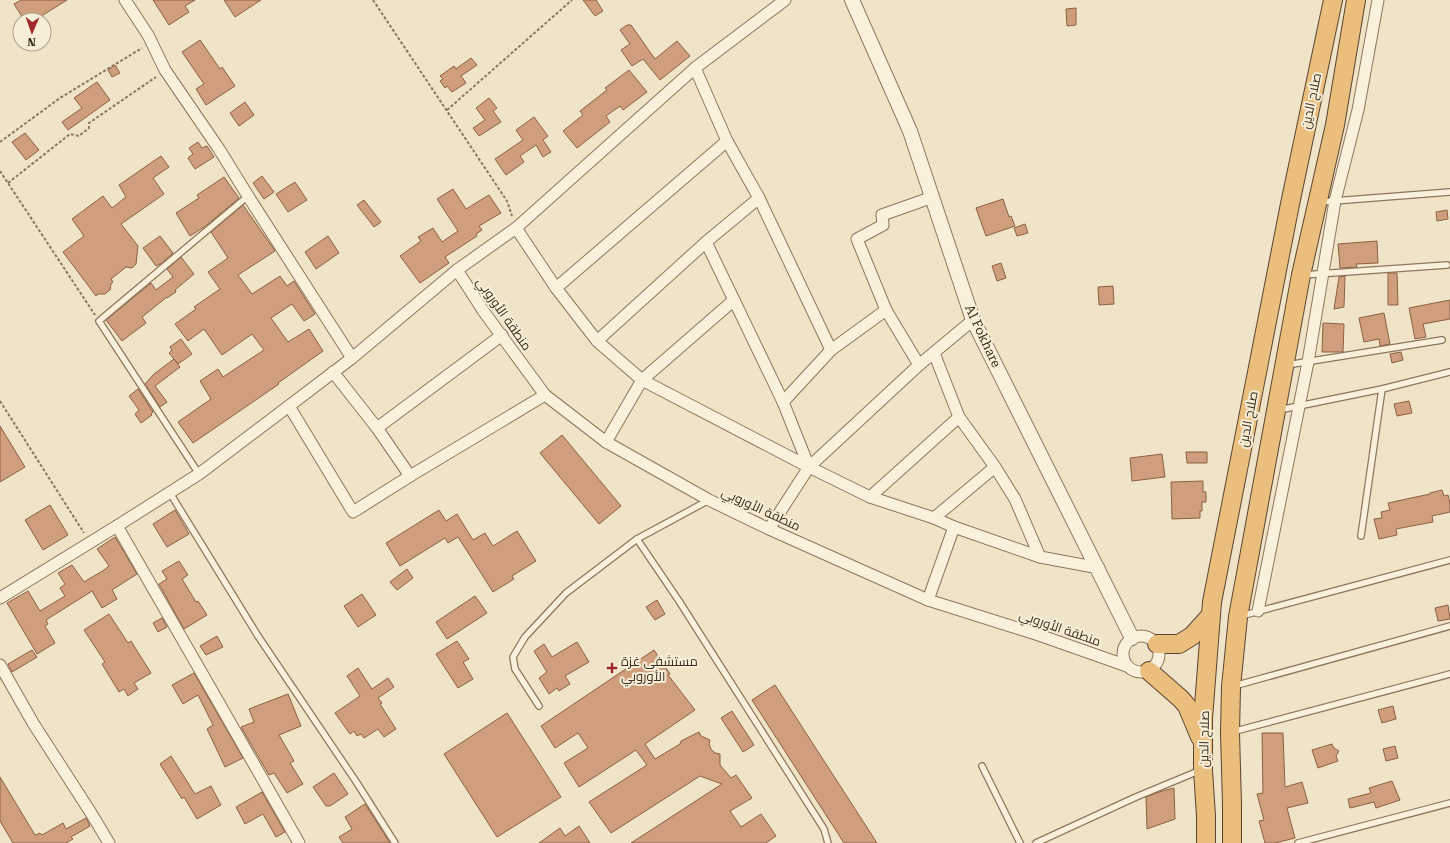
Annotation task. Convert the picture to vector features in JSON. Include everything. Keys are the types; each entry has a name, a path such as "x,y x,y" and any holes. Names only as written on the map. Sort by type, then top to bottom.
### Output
{"highway":[{"name":"صلاح الدين","path":"1206,843 1203,770 1204,697 1212,602 1274,283 1333,0"},
{"name":"صلاح الدين","path":"1232,843 1230,733 1231,687 1238,617 1301,275 1338,112 1356,0"},
{"path":"1310,106 1322,117 1330,117 1338,112"},
{"path":"1156,644 1179,644 1192,636 1211,615"},
{"path":"1150,671 1182,699 1203,742"}],"street":[{"path":"125,0 152,42 165,70 219,150 352,358"},
{"path":"0,598 199,474 289,406 352,358 457,270 516,228 695,68 785,0"},
{"name":"Al Fokhare","path":"852,0 910,131 973,320 1099,568 1132,638"},
{"path":"1258,611 1308,362 1335,201 1358,110 1378,0"},
{"path":"695,68 727,141 759,198 831,350"},
{"path":"556,288 727,141"},
{"path":"919,365 886,310 857,239 883,225 882,215 933,197"},
{"path":"597,341 706,242 759,198"},
{"path":"516,228 556,288 597,341 642,380 870,497 934,518 954,527 1040,557 1099,568"},
{"path":"706,242 783,402 809,467"},
{"name":"منطقة الأوروبي","path":"457,270 484,312 545,395 606,442 709,500 768,529 928,600 1038,635 1127,666"},
{"path":"606,442 642,380 734,300"},
{"path":"783,402 831,350 886,310"},
{"path":"768,529 809,467 919,365 973,320"},
{"path":"377,428 502,335"},
{"path":"934,353 959,417 995,467 1015,499 1040,557"},
{"path":"333,372 377,428 410,476"},
{"path":"289,406 353,512 545,395"},
{"path":"870,497 959,417"},
{"path":"934,518 995,467"},
{"path":"116,526 299,843"},
{"path":"928,600 954,527"},
{"path":"1141,636 1147,637 1156,644 1159,650 1158,662 1150,671 1137,672 1127,666 1122,655 1123,649 1132,638 1141,636"},
{"path":"0,664 34,723 92,813 109,843"}],"lane":[{"path":"1317,203 1450,192"},
{"path":"199,474 98,321 248,196"},
{"path":"1301,275 1447,265"},
{"path":"1285,364 1308,362 1442,340"},
{"path":"1277,411 1382,389 1450,372"},
{"path":"1361,536 1382,389"},
{"path":"170,493 258,636 357,783 395,843"},
{"path":"539,706 515,669 513,657 525,637 566,593 637,539 709,500"},
{"path":"637,539 679,601 824,829 828,843"},
{"path":"1238,617 1450,560"},
{"path":"1231,687 1450,626"},
{"path":"1230,733 1450,674"},
{"path":"982,766 1020,843"},
{"path":"1036,843 1136,796 1203,770"},
{"path":"1298,843 1450,802"}],"path":[{"path":"373,0 507,201 516,228"},
{"path":"447,110 572,0"},
{"path":"0,142 60,98 152,42"},
{"path":"8,183 70,134 79,136 89,128 89,123 165,70"},
{"path":"0,171 98,321"},
{"path":"0,401 90,542"}],"building":[{"path":"21,0 67,0 48,12 19,12 14,4"},
{"path":"153,0 195,0 185,6 189,12 169,25"},
{"path":"224,0 261,0 235,17"},
{"path":"583,0 596,0 603,11 595,16"},
{"path":"1076,8 1076,25 1067,26 1066,9"},
{"path":"627,25 631,25 655,59 677,41 690,56 660,80 643,59 632,66 621,50 630,44 620,30"},
{"path":"200,40 220,69 222,67 235,86 206,105 196,89 204,84 182,52"},
{"path":"471,58 477,65 461,76 466,83 452,92 447,86 445,88 440,81 443,79 440,76 454,66 456,69"},
{"path":"115,65 120,73 112,77 108,70"},
{"path":"629,70 647,92 623,110 620,106 606,116 610,122 577,148 563,131 583,115 580,111 607,90 605,88"},
{"path":"97,82 110,100 68,130 62,122 82,108 74,98"},
{"path":"489,98 497,108 493,111 501,122 479,136 473,128 485,120 476,108"},
{"path":"245,102 254,115 239,126 230,113"},
{"path":"534,117 548,136 543,140 551,152 543,157 536,145 520,156 524,162 506,175 495,159 523,140 516,130"},
{"path":"25,133 39,150 26,160 12,142"},
{"path":"198,142 202,148 207,146 214,157 195,169 188,158 193,154 189,148"},
{"path":"161,156 169,167 153,178 164,194 121,224 138,246 136,264 132,268 126,267 111,279 113,282 110,290 105,294 98,294 96,296 63,252 84,236 72,219 103,196 112,208 126,197 119,185"},
{"path":"262,176 274,192 264,199 253,183"},
{"path":"224,177 239,198 207,225 190,236 176,213 199,198 197,195"},
{"path":"295,182 307,200 288,212 276,194"},
{"path":"453,189 466,209 489,195 501,213 479,226 482,230 476,234 477,236 445,257 449,263 420,283 400,256 421,241 418,237 433,228 442,242 458,231 437,199"},
{"path":"1003,199 1009,217 1011,216 1015,226 986,236 976,208"},
{"path":"364,200 381,222 374,227 357,205"},
{"path":"243,205 275,251 238,275 252,294 280,276 287,286 294,281 315,314 304,321 292,304 271,318 288,342 309,329 323,351 278,383 279,384 193,443 178,422 211,399 200,381 218,369 223,377 264,350 252,334 222,355 204,329 188,341 175,324 196,309 194,307 220,289 208,272 228,258 211,232"},
{"path":"1447,210 1448,219 1437,221 1436,212"},
{"path":"1025,224 1028,233 1017,236 1014,228"},
{"path":"160,236 173,253 162,263 156,266 143,248"},
{"path":"328,236 339,253 316,269 305,252"},
{"path":"1377,241 1378,263 1356,264 1357,267 1340,268 1338,244"},
{"path":"181,257 194,274 175,290 176,292 167,297 142,317 146,323 122,341 106,320 151,283 156,290 173,277 167,269"},
{"path":"1001,263 1006,278 997,281 992,266"},
{"path":"1388,273 1397,273 1398,305 1388,305"},
{"path":"1345,276 1344,307 1334,309 1339,277"},
{"path":"1113,286 1114,304 1099,305 1098,287"},
{"path":"1450,300 1450,319 1423,324 1426,337 1415,339 1409,308"},
{"path":"1384,313 1390,344 1380,346 1379,339 1364,342 1359,318"},
{"path":"1323,323 1344,324 1343,352 1322,352"},
{"path":"181,339 192,354 178,364 169,353 172,350 170,347"},
{"path":"1401,352 1403,360 1392,363 1390,354"},
{"path":"174,359 180,367 155,386 167,402 160,407 145,384 154,374"},
{"path":"138,389 153,412 151,414 152,415 141,423 135,414 139,410 129,396"},
{"path":"1409,401 1412,413 1397,416 1394,404"},
{"path":"0,426 25,467 0,482"},
{"path":"562,435 621,506 599,524 540,453"},
{"path":"1186,452 1207,452 1207,463 1187,463"},
{"path":"1162,454 1165,477 1132,481 1130,458"},
{"path":"1203,481 1203,492 1206,492 1206,502 1202,502 1200,518 1172,519 1171,482"},
{"path":"1442,490 1444,496 1448,495 1450,512 1432,516 1433,522 1396,529 1397,535 1379,539 1374,519 1382,518 1381,512 1390,510 1388,503"},
{"path":"50,505 68,535 43,550 25,520"},
{"path":"175,510 189,534 167,547 153,524"},
{"path":"439,510 446,521 457,514 473,540 485,533 493,546 517,531 536,561 512,576 514,579 493,592 458,537 448,543 445,538 400,566 386,543"},
{"path":"115,537 137,574 112,590 117,599 102,608 92,591 46,620 48,624 45,626 55,643 37,654 7,603 28,591 40,611 65,596 60,588 65,584 58,573 72,565 84,582 104,570 109,566 97,549"},
{"path":"179,561 188,575 182,579 196,602 198,601 207,615 184,629 159,584 167,579 162,571"},
{"path":"407,569 413,578 397,590 390,582"},
{"path":"362,594 376,615 358,627 344,606"},
{"path":"475,596 487,613 447,639 436,622"},
{"path":"657,600 665,614 655,620 646,607"},
{"path":"1448,605 1450,619 1438,621 1435,608"},
{"path":"109,614 128,643 131,641 151,673 134,683 138,689 128,696 124,689 119,692 102,664 105,662 84,630"},
{"path":"162,618 167,627 158,632 153,623"},
{"path":"217,636 223,647 206,655 200,646"},
{"path":"457,641 469,659 463,662 473,679 458,688 436,654"},
{"path":"577,642 589,662 565,676 570,684 559,691 557,688 549,694 539,678 547,672 534,651 544,644 552,657"},
{"path":"32,650 37,657 12,672 8,664"},
{"path":"654,650 670,674 668,675 695,710 645,744 655,759 680,744 681,741 699,732 701,736 710,740 709,744 711,749 715,753 720,754 720,765 731,778 736,775 752,798 730,811 741,827 761,814 776,836 766,843 631,843 722,784 700,776 611,833 589,802 647,765 636,750 579,787 564,763 588,748 578,733 555,748 541,726"},
{"path":"358,668 372,689 388,678 394,687 378,698 382,703 380,704 396,729 384,737 378,729 364,738 361,734 357,736 354,731 350,734 335,713 360,696 347,676"},
{"path":"194,673 243,758 225,767 207,729 213,725 198,695 183,704 172,685"},
{"path":"775,685 877,843 844,843 752,700"},
{"path":"288,694 301,726 279,735 294,761 290,763 303,784 287,793 274,773 269,775 241,727 254,722 249,709"},
{"path":"1393,706 1396,719 1382,723 1378,710"},
{"path":"732,711 754,745 743,752 721,718"},
{"path":"507,713 561,797 497,837 444,754"},
{"path":"1262,733 1283,733 1285,787 1302,782 1308,803 1287,808 1295,838 1275,843 1265,843 1259,821 1264,820 1257,794 1263,793"},
{"path":"1332,744 1334,748 1339,751 1336,756 1338,761 1318,768 1312,750"},
{"path":"1395,746 1398,758 1386,761 1383,749"},
{"path":"171,756 195,794 211,786 221,805 197,819 184,797 182,799 160,764"},
{"path":"334,773 348,794 330,806 326,806 313,787"},
{"path":"0,777 35,835 40,833 42,835 63,823 66,829 86,818 90,826 71,837 73,839 66,843 13,843 0,821"},
{"path":"1392,781 1400,800 1376,808 1374,802 1350,808 1348,799 1371,793 1369,788"},
{"path":"1174,788 1175,819 1147,829 1146,797"},
{"path":"262,792 285,832 276,837 263,814 245,824 236,807"},
{"path":"365,804 390,843 343,843 339,837 352,829 345,817"},
{"path":"579,826 590,843 539,843 560,828 565,836"}],"place":[{"name":"مستشفى غزة الأوروبي","path":"612,668"}]}
